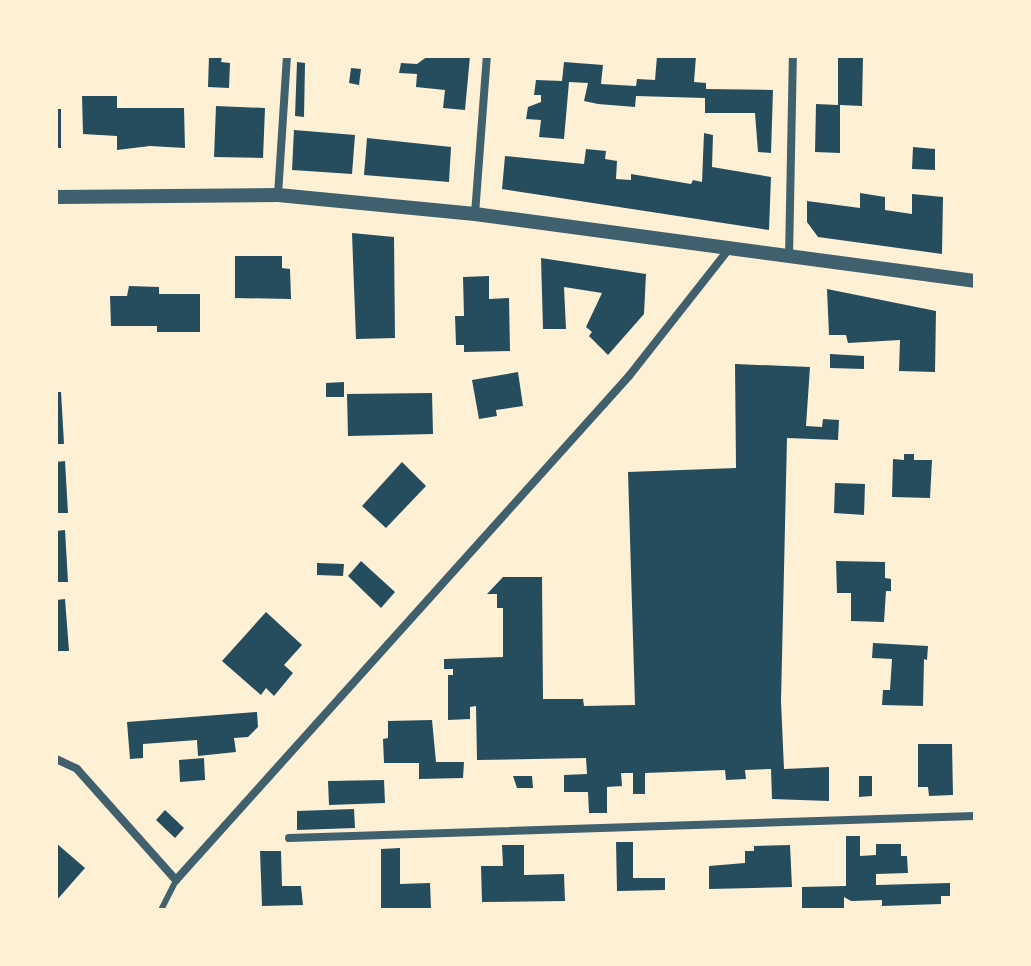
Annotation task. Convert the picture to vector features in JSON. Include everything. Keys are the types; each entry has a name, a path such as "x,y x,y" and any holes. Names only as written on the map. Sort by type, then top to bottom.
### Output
{"street":[{"path":"278,195 287,56"},
{"path":"475,214 487,56"},
{"path":"789,258 793,56"},
{"path":"56,197 278,195 475,214 975,281"},
{"path":"56,759 77,769 176,880 629,376 728,250"},
{"path":"289,838 975,816"}],"lane":[{"path":"161,910 176,880"}],"building":[{"path":"209,56 222,56 221,62 230,63 229,88 208,87"},
{"path":"428,56 470,56 465,110 443,108 445,90 416,87 417,74 399,73 401,63 417,64"},
{"path":"657,56 696,56 694,82 706,83 706,89 773,90 771,153 758,152 755,113 705,113 705,98 636,96 635,107 598,104 584,101 588,83 569,82 564,139 539,137 541,120 526,119 528,107 541,102 541,95 534,95 536,80 562,81 564,62 603,65 601,84 636,86 637,79 655,80"},
{"path":"838,56 863,56 862,106 840,105 840,153 815,152 816,104 838,105"},
{"path":"297,62 305,63 304,117 295,116"},
{"path":"351,68 361,69 359,85 349,83"},
{"path":"82,96 117,96 117,108 184,108 185,148 150,146 117,150 117,136 83,134"},
{"path":"216,106 265,108 263,158 214,157"},
{"path":"56,109 61,109 61,148 56,148"},
{"path":"294,130 355,135 352,174 292,170"},
{"path":"704,133 713,135 712,167 771,177 769,230 502,189 505,156 584,164 586,149 606,151 605,159 617,161 616,179 631,180 631,174 691,184 693,180 702,182"},
{"path":"367,138 451,147 449,182 364,175"},
{"path":"913,147 935,149 935,170 912,169"},
{"path":"860,193 885,197 885,210 912,214 912,194 943,197 942,254 818,237 807,222 807,201 860,208"},
{"path":"352,233 394,237 395,338 356,339"},
{"path":"235,256 282,256 282,268 290,269 291,299 235,298"},
{"path":"541,258 646,274 644,314 608,355 589,336 592,332 586,327 602,293 564,287 566,329 543,329"},
{"path":"489,276 489,299 509,298 510,351 464,352 464,345 456,345 455,316 464,316 463,277"},
{"path":"129,286 159,287 159,294 200,294 200,332 157,332 157,326 111,326 110,296 127,296"},
{"path":"827,289 936,311 935,372 899,371 900,340 848,343 846,335 829,335"},
{"path":"830,354 864,356 864,369 830,368"},
{"path":"735,364 810,367 806,426 822,427 823,419 839,420 838,440 787,438 781,701 784,769 829,767 829,801 772,799 771,769 745,770 746,779 726,780 725,770 645,773 645,794 633,794 633,773 621,773 622,786 607,787 607,813 589,813 588,792 564,792 564,775 587,774 586,758 477,760 476,706 470,707 470,719 448,720 448,675 453,675 453,669 444,669 444,659 503,657 503,608 497,608 497,594 487,594 503,577 542,577 543,699 583,699 584,706 635,705 628,472 736,468"},
{"path":"518,372 523,406 496,410 497,416 479,419 472,380"},
{"path":"344,382 344,397 326,397 326,383"},
{"path":"56,392 61,392 64,444 56,444"},
{"path":"432,393 433,434 348,436 347,394"},
{"path":"904,454 914,454 914,460 932,460 930,498 892,497 893,459 904,460"},
{"path":"65,461 68,513 56,513 56,462"},
{"path":"402,462 426,486 386,528 362,506"},
{"path":"835,483 865,484 864,515 834,513"},
{"path":"65,530 68,582 56,582 56,531"},
{"path":"361,561 395,592 381,608 348,576"},
{"path":"836,561 885,562 885,578 891,579 891,591 886,591 884,622 851,621 851,593 837,593"},
{"path":"317,563 344,564 343,576 317,575"},
{"path":"65,599 69,651 56,651 56,600"},
{"path":"266,612 302,645 284,665 293,673 274,696 266,688 261,695 222,661"},
{"path":"873,643 928,646 927,660 924,659 923,706 882,705 883,690 890,690 892,659 872,658"},
{"path":"257,712 258,727 248,737 234,738 236,752 198,756 197,740 143,744 143,758 130,759 127,722"},
{"path":"432,720 436,762 464,762 463,778 419,779 419,763 384,763 383,739 388,738 388,721"},
{"path":"918,744 952,744 953,795 929,796 928,787 918,787"},
{"path":"204,758 205,780 180,782 179,760"},
{"path":"513,776 532,776 533,788 517,788"},
{"path":"859,776 872,776 872,796 859,797"},
{"path":"384,780 385,803 329,805 328,781"},
{"path":"354,809 355,828 297,830 297,811"},
{"path":"165,810 184,828 175,838 156,820"},
{"path":"846,836 860,836 860,856 876,855 876,844 901,844 901,856 907,856 908,873 876,874 876,885 950,883 950,896 941,896 941,904 882,906 882,900 851,901 844,897 844,910 802,910 802,887 846,886"},
{"path":"616,842 633,842 633,878 665,878 665,890 617,891"},
{"path":"56,843 85,868 56,901"},
{"path":"502,845 524,845 524,875 564,874 565,901 482,902 481,866 503,866"},
{"path":"790,845 792,887 709,889 709,866 745,863 745,851 754,851 754,846"},
{"path":"400,848 400,884 430,883 431,909 381,910 381,849"},
{"path":"260,851 281,851 282,886 301,886 303,905 262,906"}]}
